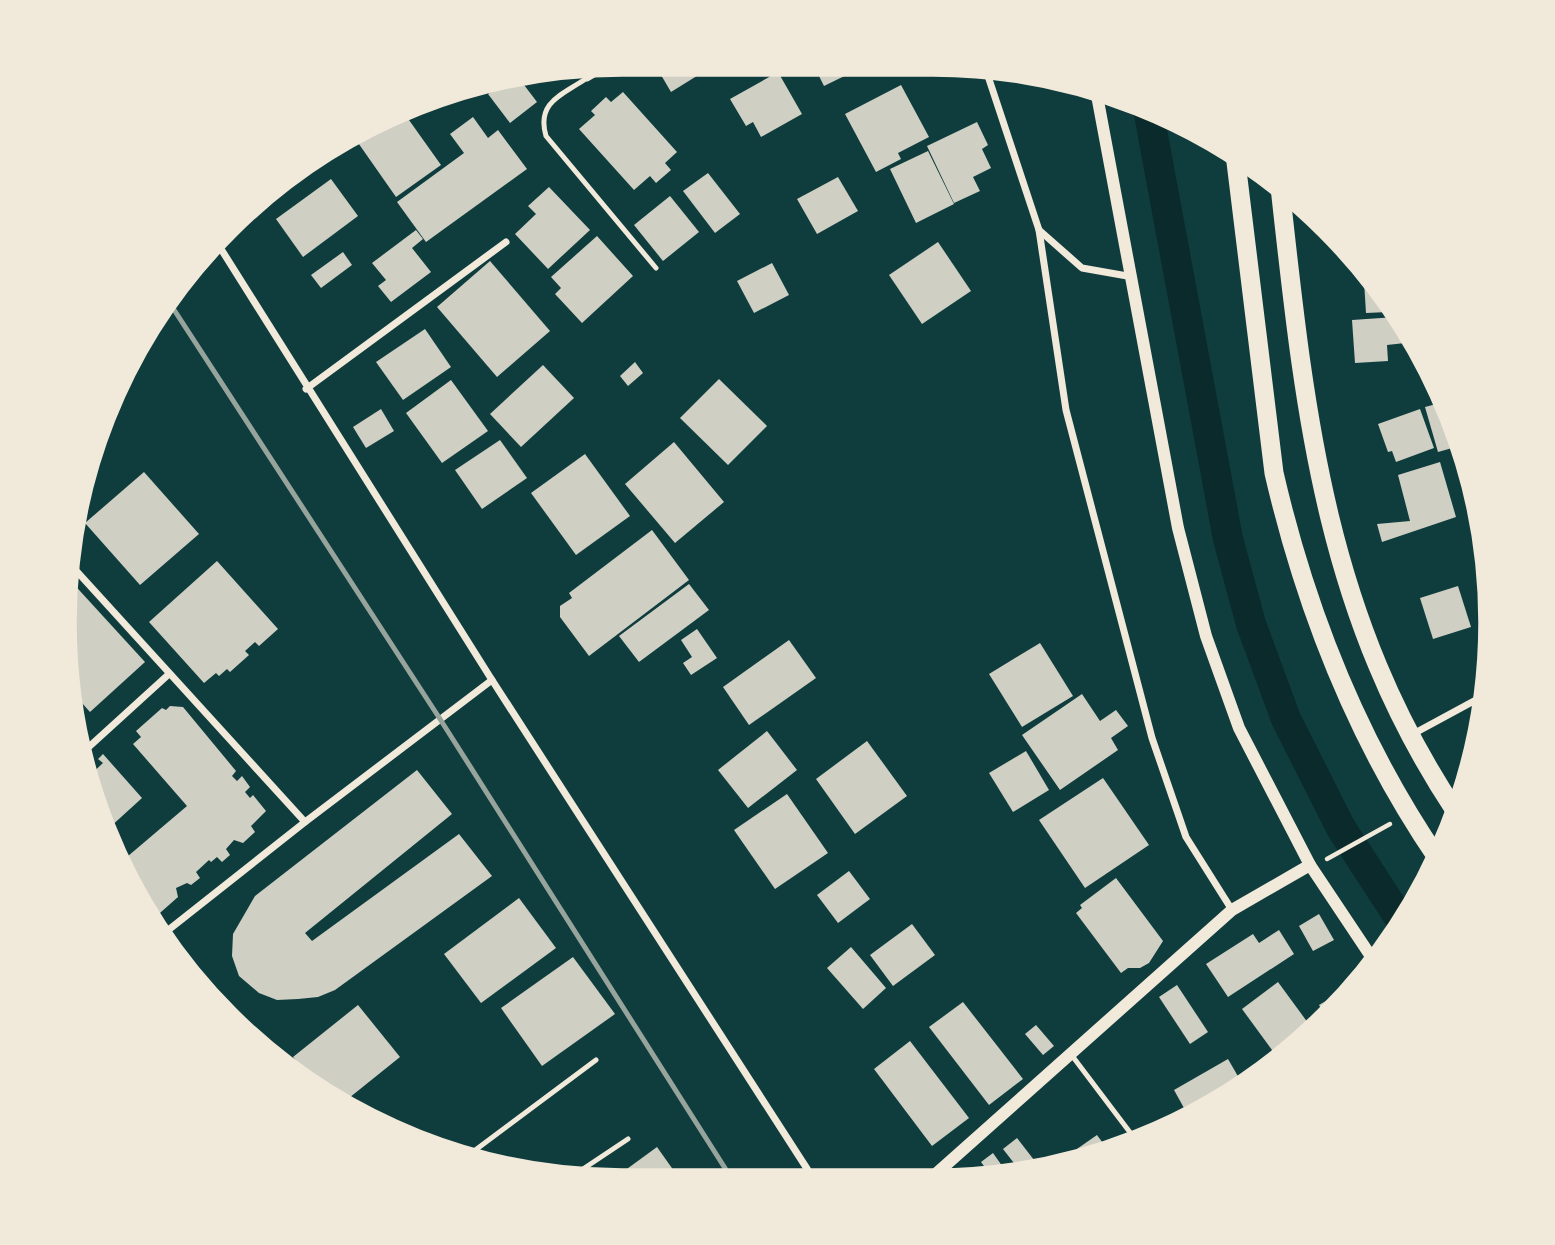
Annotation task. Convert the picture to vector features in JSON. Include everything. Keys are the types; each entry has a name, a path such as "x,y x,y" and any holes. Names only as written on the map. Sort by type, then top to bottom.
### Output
{"highway":[{"path":"1237,167 1274,473 1285,521 1304,586 1352,709 1406,812 1431,848"},
{"path":"1282,201 1310,432 1348,587 1368,645 1409,737 1450,802"}],"street":[{"path":"587,78 591,76"},
{"path":"989,78 1039,230 1066,410 1152,738 1186,836 1232,909"},
{"path":"1098,101 1178,528 1206,636 1240,728 1310,865 1369,953"},
{"path":"1039,230 1082,268 1133,277"},
{"path":"306,389 506,242"},
{"path":"222,251 306,389 808,1170"},
{"path":"78,572 305,822"},
{"path":"90,746 169,674"},
{"path":"169,930 305,822 492,680"},
{"path":"1409,737 1474,701"},
{"path":"940,1170 1232,909 1310,865"}],"lane":[{"path":"587,78 552,101 544,111 541,121 546,136 656,268"},
{"path":"1070,1054 1130,1133"},
{"path":"476,1150 596,1060"},
{"path":"584,1169 628,1139"}],"path":[{"path":"1338,855 1385,828"}],"building":[{"path":"661,75 698,75 671,92"},
{"path":"773,75 780,75 802,114 761,137 753,122 746,126 730,99"},
{"path":"818,75 846,75 824,86"},
{"path":"524,85 537,102 510,123 488,94"},
{"path":"901,85 929,137 898,153 901,159 876,172 845,114"},
{"path":"623,92 677,152 665,163 671,170 656,183 650,176 634,190 579,129 595,115 591,111 606,97 611,102"},
{"path":"473,117 488,138 498,130 527,169 426,242 397,202 464,153 450,134"},
{"path":"408,119 441,165 396,197 359,144"},
{"path":"977,122 988,145 982,149 991,168 973,177 980,191 954,203 927,146"},
{"path":"928,151 954,204 916,223 890,169"},
{"path":"708,173 740,214 715,233 683,191"},
{"path":"838,177 858,211 817,234 797,199"},
{"path":"331,179 358,216 303,257 276,219"},
{"path":"549,187 590,230 548,269 515,234 536,214 528,206"},
{"path":"670,196 699,232 663,261 634,225"},
{"path":"416,230 423,239 412,248 431,272 391,302 378,286 386,280 372,263"},
{"path":"597,236 633,276 582,323 555,294 561,288 551,277"},
{"path":"938,242 971,291 922,324 889,275"},
{"path":"343,252 352,265 321,288 311,275"},
{"path":"490,261 550,331 497,377 437,307"},
{"path":"772,263 789,295 754,313 737,281"},
{"path":"1364,286 1384,312 1366,313"},
{"path":"1388,318 1403,343 1387,345 1388,361 1355,363 1352,320"},
{"path":"425,329 451,367 403,400 376,362"},
{"path":"635,362 643,373 628,386 620,376"},
{"path":"543,365 574,398 521,447 490,414"},
{"path":"719,379 767,426 728,465 680,418"},
{"path":"451,380 488,431 442,463 406,413"},
{"path":"1434,405 1451,448 1438,452 1425,407"},
{"path":"381,409 394,431 366,448 353,427"},
{"path":"1420,409 1434,448 1396,462 1392,451 1388,452 1378,424"},
{"path":"500,440 527,478 482,509 455,470"},
{"path":"674,442 724,502 675,543 625,484"},
{"path":"585,454 630,516 576,555 531,493"},
{"path":"1440,462 1456,517 1382,542 1377,524 1410,521 1398,475"},
{"path":"144,472 199,534 140,585 85,523"},
{"path":"652,530 689,580 589,656 560,617 560,606 572,598 569,593"},
{"path":"217,561 278,629 259,646 255,642 245,651 249,655 230,672 227,669 219,676 216,673 204,683 149,622"},
{"path":"689,584 709,610 639,662 619,636"},
{"path":"1458,586 1471,627 1433,639 1420,598"},
{"path":"76,587 145,662 90,712 81,703 80,694 76,658"},
{"path":"697,629 717,658 691,675 683,663 692,657 681,640"},
{"path":"789,640 816,678 749,725 723,687"},
{"path":"1040,643 1073,696 1022,727 989,674"},
{"path":"1082,694 1100,721 1116,710 1128,726 1111,738 1118,750 1060,790 1022,735"},
{"path":"170,706 183,707 236,771 232,776 237,781 242,776 250,787 245,792 250,798 253,795 266,811 251,826 255,832 243,843 234,840 226,849 230,855 222,862 217,857 211,862 209,860 196,872 200,878 191,885 187,883 176,888 178,897 159,914 128,856 187,806 133,744 141,737 136,731 162,708 166,710"},
{"path":"767,731 797,770 748,808 718,770"},
{"path":"867,741 907,796 855,834 816,779"},
{"path":"1026,751 1049,790 1013,812 989,773"},
{"path":"103,754 142,798 114,824 96,770 103,763 98,759"},
{"path":"417,770 452,814 305,933 312,941 459,834 492,876 335,990 318,997 277,1000 259,993 239,976 232,956 233,934 255,896"},
{"path":"1103,778 1149,845 1085,888 1039,820"},
{"path":"787,794 828,853 775,889 734,830"},
{"path":"849,871 870,899 838,923 817,895"},
{"path":"1116,878 1163,941 1149,963 1140,968 1128,968 1121,973 1076,913 1082,908 1080,905"},
{"path":"519,898 556,948 481,1003 444,954"},
{"path":"1319,914 1334,940 1313,951 1299,926"},
{"path":"912,924 935,955 893,986 870,955"},
{"path":"1279,930 1294,954 1228,997 1206,964 1253,934 1259,943"},
{"path":"851,947 886,988 863,1009 827,968"},
{"path":"573,957 615,1014 542,1066 501,1008"},
{"path":"1278,982 1307,1021 1273,1051 1242,1009"},
{"path":"1177,985 1208,1032 1190,1044 1159,997"},
{"path":"963,1002 1023,1079 989,1105 929,1027"},
{"path":"358,1005 400,1057 350,1097 318,1078 293,1057"},
{"path":"1036,1025 1054,1046 1043,1055 1025,1034"},
{"path":"910,1041 969,1118 932,1146 874,1069"},
{"path":"1228,1059 1238,1077 1184,1108 1174,1090"},
{"path":"1097,1135 1103,1143 1074,1151"},
{"path":"1017,1138 1034,1160 1014,1163 1003,1149"},
{"path":"657,1147 673,1170 625,1170"},
{"path":"993,1153 1002,1165 985,1167 981,1162"}],"waterway":[{"path":"1150,121 1228,539 1251,624 1286,719 1341,828 1396,913"}],"railway":[{"path":"174,309 440,719 726,1170"}]}
